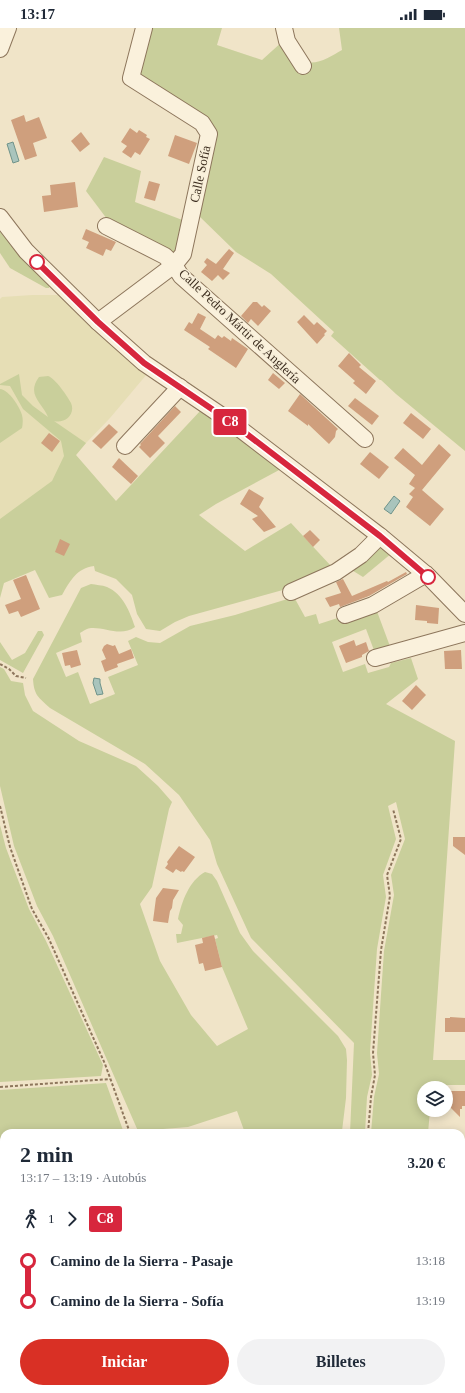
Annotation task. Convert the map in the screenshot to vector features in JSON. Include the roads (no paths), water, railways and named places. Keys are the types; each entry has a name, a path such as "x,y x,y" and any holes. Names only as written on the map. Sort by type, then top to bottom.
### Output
{"street":[{"path":"0,49 8,28"},
{"name":"Calle Sofía","path":"98,322 174,265 183,254 209,134 202,123 131,78 144,28"},
{"path":"284,28 287,41 303,66"},
{"path":"0,217 26,251 98,322 144,363 231,422 380,536 426,574 465,614"},
{"name":"Calle Pedro Mártir de Anglería","path":"106,226 164,256 174,265 181,276 365,439"},
{"path":"125,446 180,388"},
{"path":"291,592 336,572 361,554 380,536"},
{"path":"345,615 372,605 426,574"},
{"path":"376,658 465,633"}],"water":[{"path":"13,142 19,161 13,163 7,144"},
{"path":"394,496 400,501 391,514 384,509"},
{"path":"94,678 100,679 103,694 97,695 93,683"}]}
